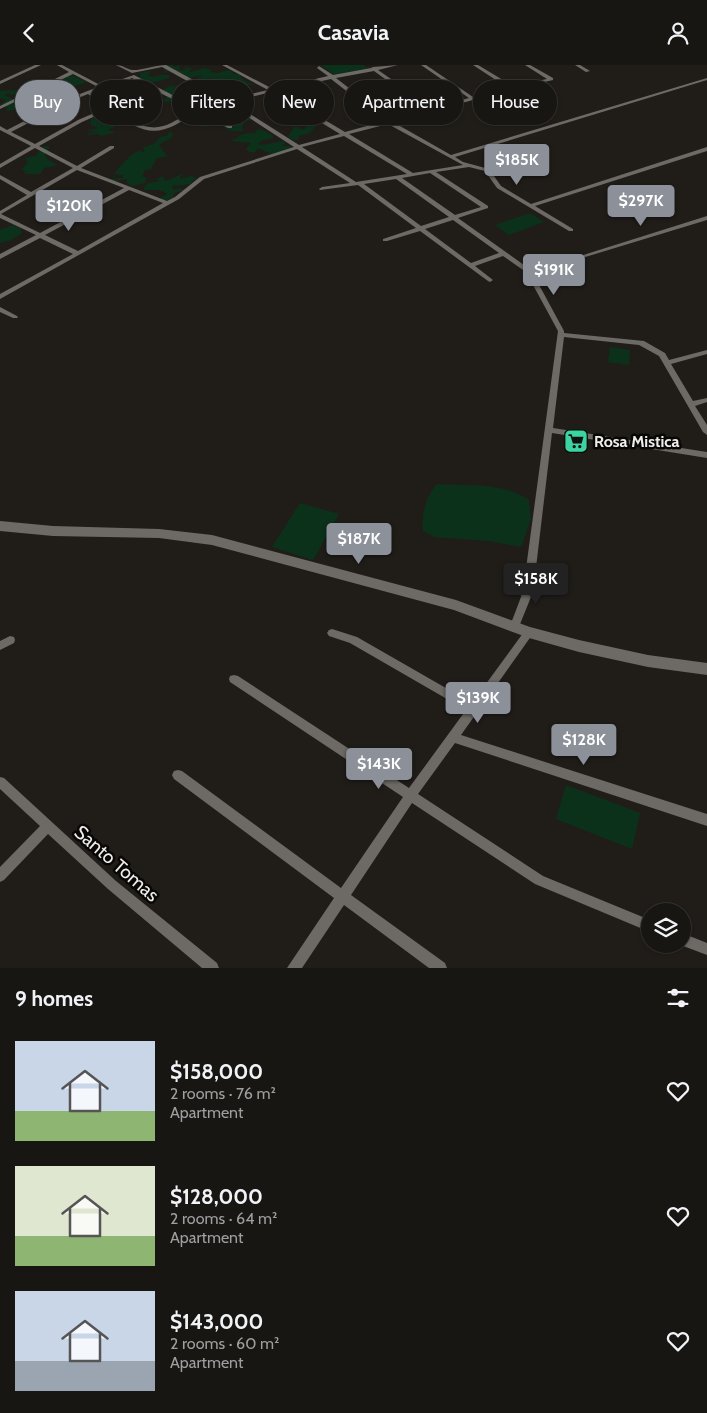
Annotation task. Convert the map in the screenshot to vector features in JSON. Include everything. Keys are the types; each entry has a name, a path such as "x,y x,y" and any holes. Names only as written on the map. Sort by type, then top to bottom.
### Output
{"street":[{"path":"0,83 39,65"},
{"path":"59,65 90,81"},
{"path":"118,65 142,80"},
{"path":"118,80 163,65 189,80"},
{"path":"224,65 264,86"},
{"path":"370,65 390,80"},
{"path":"318,80 396,65"},
{"path":"423,65 473,99"},
{"path":"475,65 499,80"},
{"path":"527,65 551,79 547,80"},
{"path":"577,65 588,71"},
{"path":"319,67 344,86"},
{"path":"0,108 72,72"},
{"path":"450,157 707,79"},
{"path":"0,137 88,92"},
{"path":"463,102 473,99"},
{"path":"0,166 90,117"},
{"path":"254,119 357,184 490,280"},
{"path":"139,125 150,130 172,125"},
{"path":"226,125 230,127"},
{"path":"330,125 413,175"},
{"path":"0,297 167,203 202,178 299,147 379,125"},
{"path":"395,125 463,164 487,170 499,187 571,230"},
{"path":"0,128 77,168 167,203"},
{"path":"78,253 39,237 0,215 112,147"},
{"path":"530,206 707,149"},
{"path":"322,189 471,165"},
{"path":"385,240 486,207 432,171"},
{"path":"0,177 32,195"},
{"path":"397,177 529,271 561,331 530,576 526,597 515,626"},
{"path":"0,257 127,189"},
{"path":"580,257 707,218"},
{"path":"470,265 504,253"},
{"path":"0,309 15,317"},
{"path":"560,335 641,343 657,351 668,363 707,432"},
{"path":"668,363 707,352"},
{"path":"692,404 707,400"},
{"path":"549,430 707,455"},
{"path":"0,526 48,531 168,534 198,537 246,548 456,605 529,632 579,647 707,669"},
{"path":"294,968 411,795 529,632"},
{"path":"332,633 354,640 473,709"},
{"path":"0,646 10,639"},
{"path":"234,679 539,880 641,922"},
{"path":"453,737 707,820"},
{"path":"178,775 440,968"},
{"name":"Santo Tomas","path":"0,783 112,885 212,968"},
{"path":"0,876 47,827"},
{"path":"691,943 707,949"}],"green space":[{"path":"166,65 173,65 174,67 180,65 179,69 181,71 185,70 185,67 192,68 188,73 204,68 213,70 209,72 218,73 230,70 234,74 240,75 244,80 207,80 211,78 194,80 203,75 188,78 183,76 185,74 171,71 164,72"},
{"path":"321,65 364,65 368,68 334,75"},
{"path":"162,68 150,71 148,76 170,76 162,80 144,80 139,78 141,74 133,75"},
{"path":"71,75 87,82 80,84 80,80 61,80"},
{"path":"172,86 172,102 162,102 168,96 162,90"},
{"path":"15,90 15,94 8,93 4,95 14,99 15,110 5,111 8,107 0,105 6,100 0,98 0,91"},
{"path":"91,125 112,125 115,127 107,130 116,132 101,136 99,134 87,135 99,132 86,131 99,128"},
{"path":"243,125 243,131 231,131 222,126"},
{"path":"307,125 316,126 309,133 299,136 299,139 294,140 288,137 294,127 299,127 301,130 306,128"},
{"path":"261,129 274,138 261,141 258,144 283,141 286,143 282,146 290,146 292,148 272,154 258,148 255,152 249,152 246,149 251,143 231,141 243,134 256,133 257,130"},
{"path":"169,132 173,133 171,139 159,145 167,156 156,159 151,169 145,170 142,176 147,178 145,183 132,186 127,183 127,179 113,182 109,179 123,178 123,175 114,174 126,160 141,150 141,152 144,152 143,148 155,143 160,137 167,136"},
{"path":"42,147 50,147 45,153 46,158 57,165 44,168 41,173 24,174 25,171 22,169 28,162 25,158 36,156"},
{"path":"184,174 180,179 191,176 197,178 191,184 172,186 173,190 181,188 183,190 174,193 173,197 165,201 159,199 167,194 164,192 143,189 148,183 160,181 156,179 163,176 166,181"},
{"path":"530,213 544,222 509,235 495,225"},
{"path":"13,225 21,229 21,234 11,240 0,243 0,230"},
{"path":"610,347 630,350 629,365 608,362"},
{"path":"437,484 484,486 508,490 529,500 531,519 521,547 489,541 434,537 423,531 425,506"},
{"path":"300,503 339,514 313,560 272,547"},
{"path":"566,785 640,813 632,849 556,819"}],"place":[{"name":"Rosa Mistica","path":"576,441"}]}
